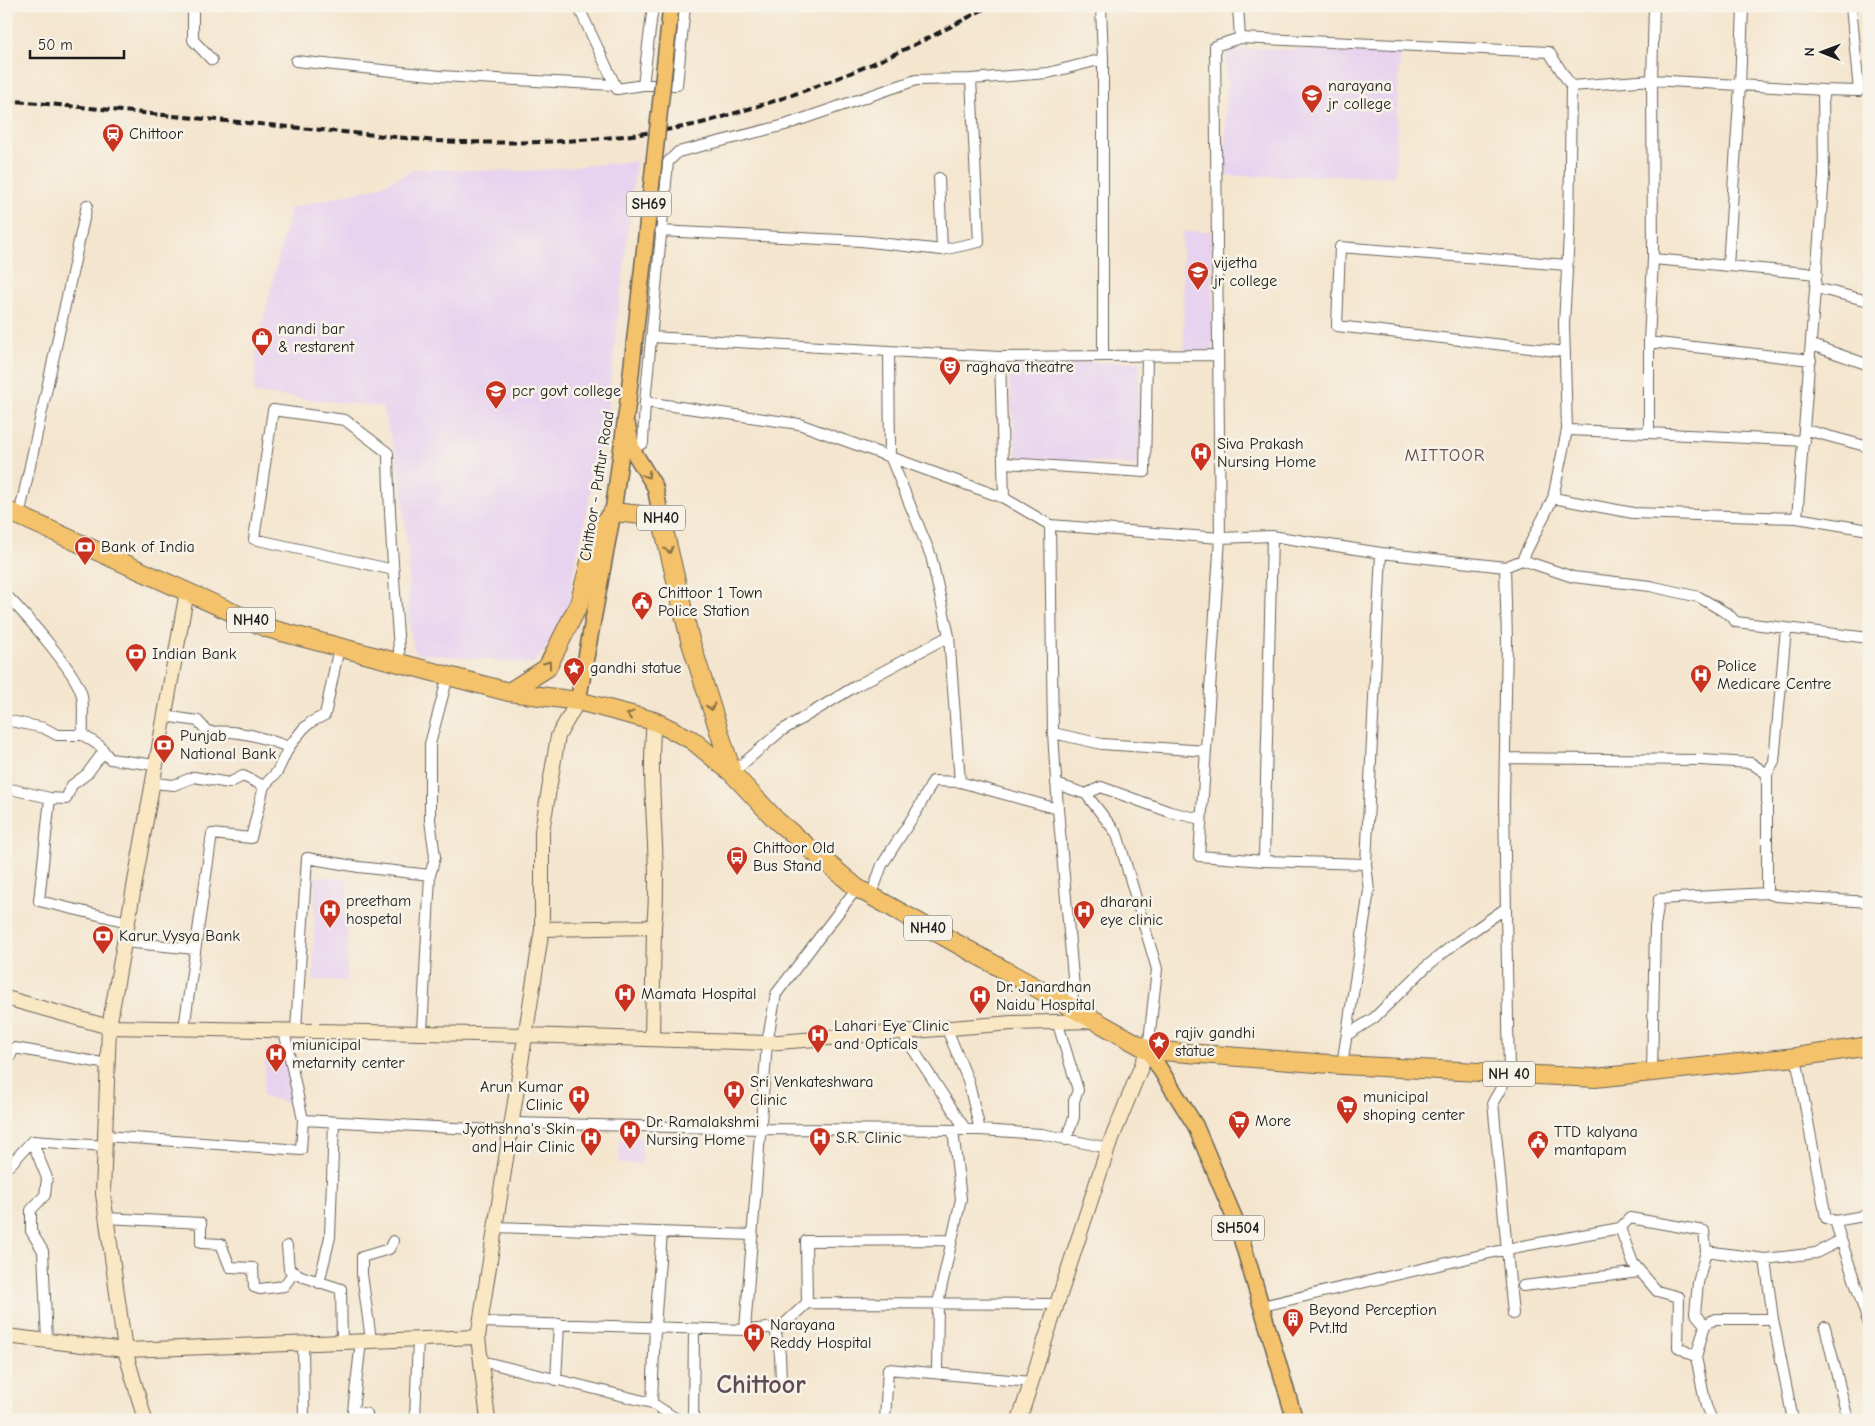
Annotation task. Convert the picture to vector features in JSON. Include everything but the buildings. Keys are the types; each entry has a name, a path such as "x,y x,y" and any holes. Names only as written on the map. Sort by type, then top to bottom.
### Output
{"highway":[{"name":"NH40","path":"613,512 661,517 690,640 732,773"},
{"path":"509,692 547,668 579,604 598,532 613,512"},
{"name":"NH40","path":"13,513 266,628 509,692 578,702 654,721 692,740 732,773 777,821 864,892 1148,1050"},
{"name":"NH 40","path":"1148,1050 1342,1066 1595,1078 1796,1057 1869,1046"}],"main road":[{"name":"Chittoor - Puttur Road","path":"578,702 626,452 627,407 671,6"},
{"path":"626,452 655,487 661,517"},
{"name":"SH504","path":"1148,1050 1195,1125 1237,1224 1295,1420"}],"street":[{"path":"193,6 192,40 212,60"},
{"path":"578,6 617,89"},
{"path":"643,85 653,6"},
{"path":"617,89 643,85 677,85 685,6"},
{"path":"1101,6 1103,356"},
{"path":"1238,6 1240,38"},
{"path":"1649,434 1649,342 1653,259 1652,80 1654,6"},
{"path":"1571,86 1652,80 1864,91 1851,6"},
{"path":"1728,266 1740,86 1743,7"},
{"path":"1366,864 1264,861 1198,856 1220,538 1215,46 1240,38 1549,52 1571,86 1565,352 1566,430 1553,498 1522,560"},
{"path":"626,452 643,443 660,231 668,162 678,152 785,125 916,80 971,80 1048,73 1102,59"},
{"path":"296,61 440,76 614,85 617,89"},
{"path":"660,231 861,241 942,250 978,242 971,80"},
{"path":"1797,518 1806,430 1824,176 1823,90"},
{"path":"939,178 942,250"},
{"path":"13,513 87,205"},
{"path":"1565,352 1337,326 1340,247 1567,265"},
{"path":"1653,259 1817,274"},
{"path":"1816,288 1869,301"},
{"path":"652,337 1000,357 1217,355"},
{"path":"1649,342 1811,360"},
{"path":"1812,346 1869,365"},
{"path":"889,351 890,456 931,556 949,636 960,782"},
{"path":"1005,464 1145,472 1147,356"},
{"path":"1000,357 1005,464 1004,498"},
{"path":"645,402 799,424 1004,498 1050,525 1220,538 1272,536 1381,553 1505,567 1522,560 1573,577 1650,586 1699,597 1728,614 1736,622 1869,638"},
{"path":"394,570 254,539 273,410 345,420 388,452 400,663"},
{"path":"1566,430 1805,441"},
{"path":"1806,430 1869,447"},
{"path":"1553,498 1633,513 1797,518 1869,530"},
{"path":"1050,525 1053,733 1074,988 1070,1007"},
{"path":"1264,861 1272,536"},
{"path":"1342,1066 1369,891 1366,864 1381,553"},
{"path":"1505,567 1506,908 1509,1074 1493,1102 1513,1314"},
{"path":"145,1420 125,1350 103,1194 109,1026 187,592"},
{"path":"6,596 22,612 76,678 82,696 82,735"},
{"path":"1767,893 1767,774 1774,762 1786,628"},
{"path":"732,773 782,730 856,686 949,636"},
{"path":"184,1028 212,834 251,838 264,786 277,772 289,747 311,722 325,715 338,646"},
{"path":"422,1033 430,875 435,857 430,820 430,744 448,676"},
{"path":"488,1420 478,1337 542,929 542,831 558,736 578,702"},
{"path":"164,716 198,721 208,732 224,730 250,733 289,747"},
{"path":"6,720 44,728 57,735 82,735 104,751 110,760 156,765"},
{"path":"652,1039 654,927 657,891 650,759 654,721"},
{"path":"1053,733 1102,744 1206,751"},
{"path":"6,788 50,798 66,799 72,785 87,774 104,751"},
{"path":"1505,758 1701,760 1751,763 1767,774"},
{"path":"152,783 174,786 194,777 229,783 243,776 264,786"},
{"path":"745,1330 767,1043 776,994 864,892 918,809 933,780 960,782 1058,809"},
{"path":"1018,1420 1108,1148 1148,1050 1157,969 1117,834 1086,794 1056,784"},
{"path":"1086,794 1101,787 1170,812 1201,819"},
{"path":"50,798 39,902 128,922"},
{"path":"6,1164 10,1165 32,1140 105,1141 301,1150 303,1120 290,1030 307,858 359,867 430,875"},
{"path":"1652,1072 1655,927 1659,899 1767,893 1776,896 1869,902"},
{"path":"1347,1035 1374,1018 1427,966 1457,942 1506,908"},
{"path":"542,929 654,927"},
{"path":"124,942 195,949"},
{"path":"6,998 109,1026 526,1035 767,1043 946,1027 1094,1021"},
{"path":"1057,1022 1078,1090 1074,1101 1074,1117 1066,1140"},
{"path":"946,1027 968,1080 980,1130"},
{"path":"901,1031 966,1130"},
{"path":"6,1065 10,1048 108,1064"},
{"path":"1796,1057 1826,1218 1835,1221 1869,1215"},
{"path":"303,1120 511,1127 980,1130 1042,1134 1108,1148"},
{"path":"319,1283 330,1237 334,1122"},
{"path":"937,1373 938,1303 961,1200 953,1130"},
{"path":"32,1140 47,1178 45,1195 32,1210 31,1231 43,1251 47,1341"},
{"path":"106,1218 201,1223 201,1243 221,1244 230,1267 253,1268 254,1287 260,1289 284,1286 294,1272"},
{"path":"1262,1306 1507,1249 1620,1228 1630,1218 1704,1231 1706,1252 1698,1283 1696,1313 1705,1325"},
{"path":"1835,1221 1869,1325"},
{"path":"495,1227 753,1236"},
{"path":"1620,1228 1632,1263 1657,1291 1679,1297 1678,1347 1696,1357"},
{"path":"652,1403 662,1232"},
{"path":"807,1303 806,1242 952,1240"},
{"path":"1706,1252 1765,1259 1816,1253 1841,1240"},
{"path":"368,1420 368,1414 354,1411 366,1341 362,1257 389,1249 393,1241"},
{"path":"287,1246 289,1269 319,1283 341,1289 342,1342"},
{"path":"1765,1259 1773,1319 1793,1420"},
{"path":"1523,1286 1640,1272"},
{"path":"480,1322 745,1330 781,1327 807,1303 1057,1304"},
{"path":"1712,1420 1706,1406 1696,1357 1705,1325 1715,1319 1773,1319"},
{"path":"556,1380 559,1324"},
{"path":"1825,1327 1848,1420"},
{"path":"775,1328 780,1355 781,1381"},
{"path":"693,1420 694,1329"},
{"path":"6,1336 125,1350 478,1337"},
{"path":"415,1420 418,1339"},
{"path":"303,1343 304,1420"},
{"path":"480,1361 652,1403 678,1420"},
{"path":"885,1420 888,1369 1031,1382"}],"shaded area":[{"name":"narayana jr college","path":"1227,48 1400,52 1395,176 1225,176"},
{"name":"pcr govt college","path":"636,161 607,414 575,565 569,626 532,664 415,653 408,619 409,563 400,468 382,407 254,393 256,351 290,208 379,187 415,169 528,171"},
{"name":"vijetha jr college","path":"1211,231 1213,352 1184,350 1182,232"},
{"path":"1007,362 1140,362 1138,465 1017,457"},
{"name":"preetham hospetal","path":"315,876 347,879 347,981 313,980"},
{"name":"miunicipal metarnity center","path":"282,1044 296,1106 263,1096 266,1049"},
{"name":"Dr. Ramalakshmi Nursing Home","path":"641,1137 642,1163 620,1164 619,1138"}],"railway":[{"path":"6,100 437,141 503,143 568,141 633,135 698,124 808,89 870,65 930,37 989,6"}],"place":[{"name":"narayana jr college","path":"1312,114"},
{"name":"Chittoor","path":"113,153"},
{"name":"vijetha jr college","path":"1198,291"},
{"name":"nandi bar & restarent","path":"262,357"},
{"name":"raghava theatre","path":"950,386"},
{"name":"pcr govt college","path":"496,410"},
{"name":"Siva Prakash Nursing Home","path":"1201,472"},
{"name":"Bank of India","path":"85,566"},
{"name":"Chittoor 1 Town Police Station","path":"642,621"},
{"name":"Indian Bank","path":"136,673"},
{"name":"gandhi statue","path":"574,687"},
{"name":"Police Medicare Centre","path":"1701,694"},
{"name":"Punjab National Bank","path":"164,764"},
{"name":"Chittoor Old Bus Stand","path":"737,876"},
{"name":"preetham hospetal","path":"330,929"},
{"name":"dharani eye clinic","path":"1084,930"},
{"name":"Karur Vysya Bank","path":"103,955"},
{"name":"Mamata Hospital","path":"625,1013"},
{"name":"Dr. Janardhan Naidu Hospital","path":"980,1015"},
{"name":"Lahari Eye Clinic and Opticals","path":"818,1054"},
{"name":"rajiv gandhi statue","path":"1159,1061"},
{"name":"miunicipal metarnity center","path":"276,1073"},
{"name":"Sri Venkateshwara Clinic","path":"734,1110"},
{"name":"Arun Kumar Clinic","path":"579,1115"},
{"name":"municipal shoping center","path":"1347,1125"},
{"name":"More","path":"1239,1140"},
{"name":"Dr. Ramalakshmi Nursing Home","path":"630,1150"},
{"name":"Jyothshna's Skin and Hair Clinic","path":"591,1157"},
{"name":"S.R. Clinic","path":"820,1157"},
{"name":"TTD kalyana mantapam","path":"1538,1160"},
{"name":"Beyond Perception Pvt.ltd","path":"1293,1338"},
{"name":"Narayana Reddy Hospital","path":"754,1353"}],"district":[{"name":"MITTOOR","path":"1445,455"},
{"name":"Chittoor","path":"761,1385"}]}
